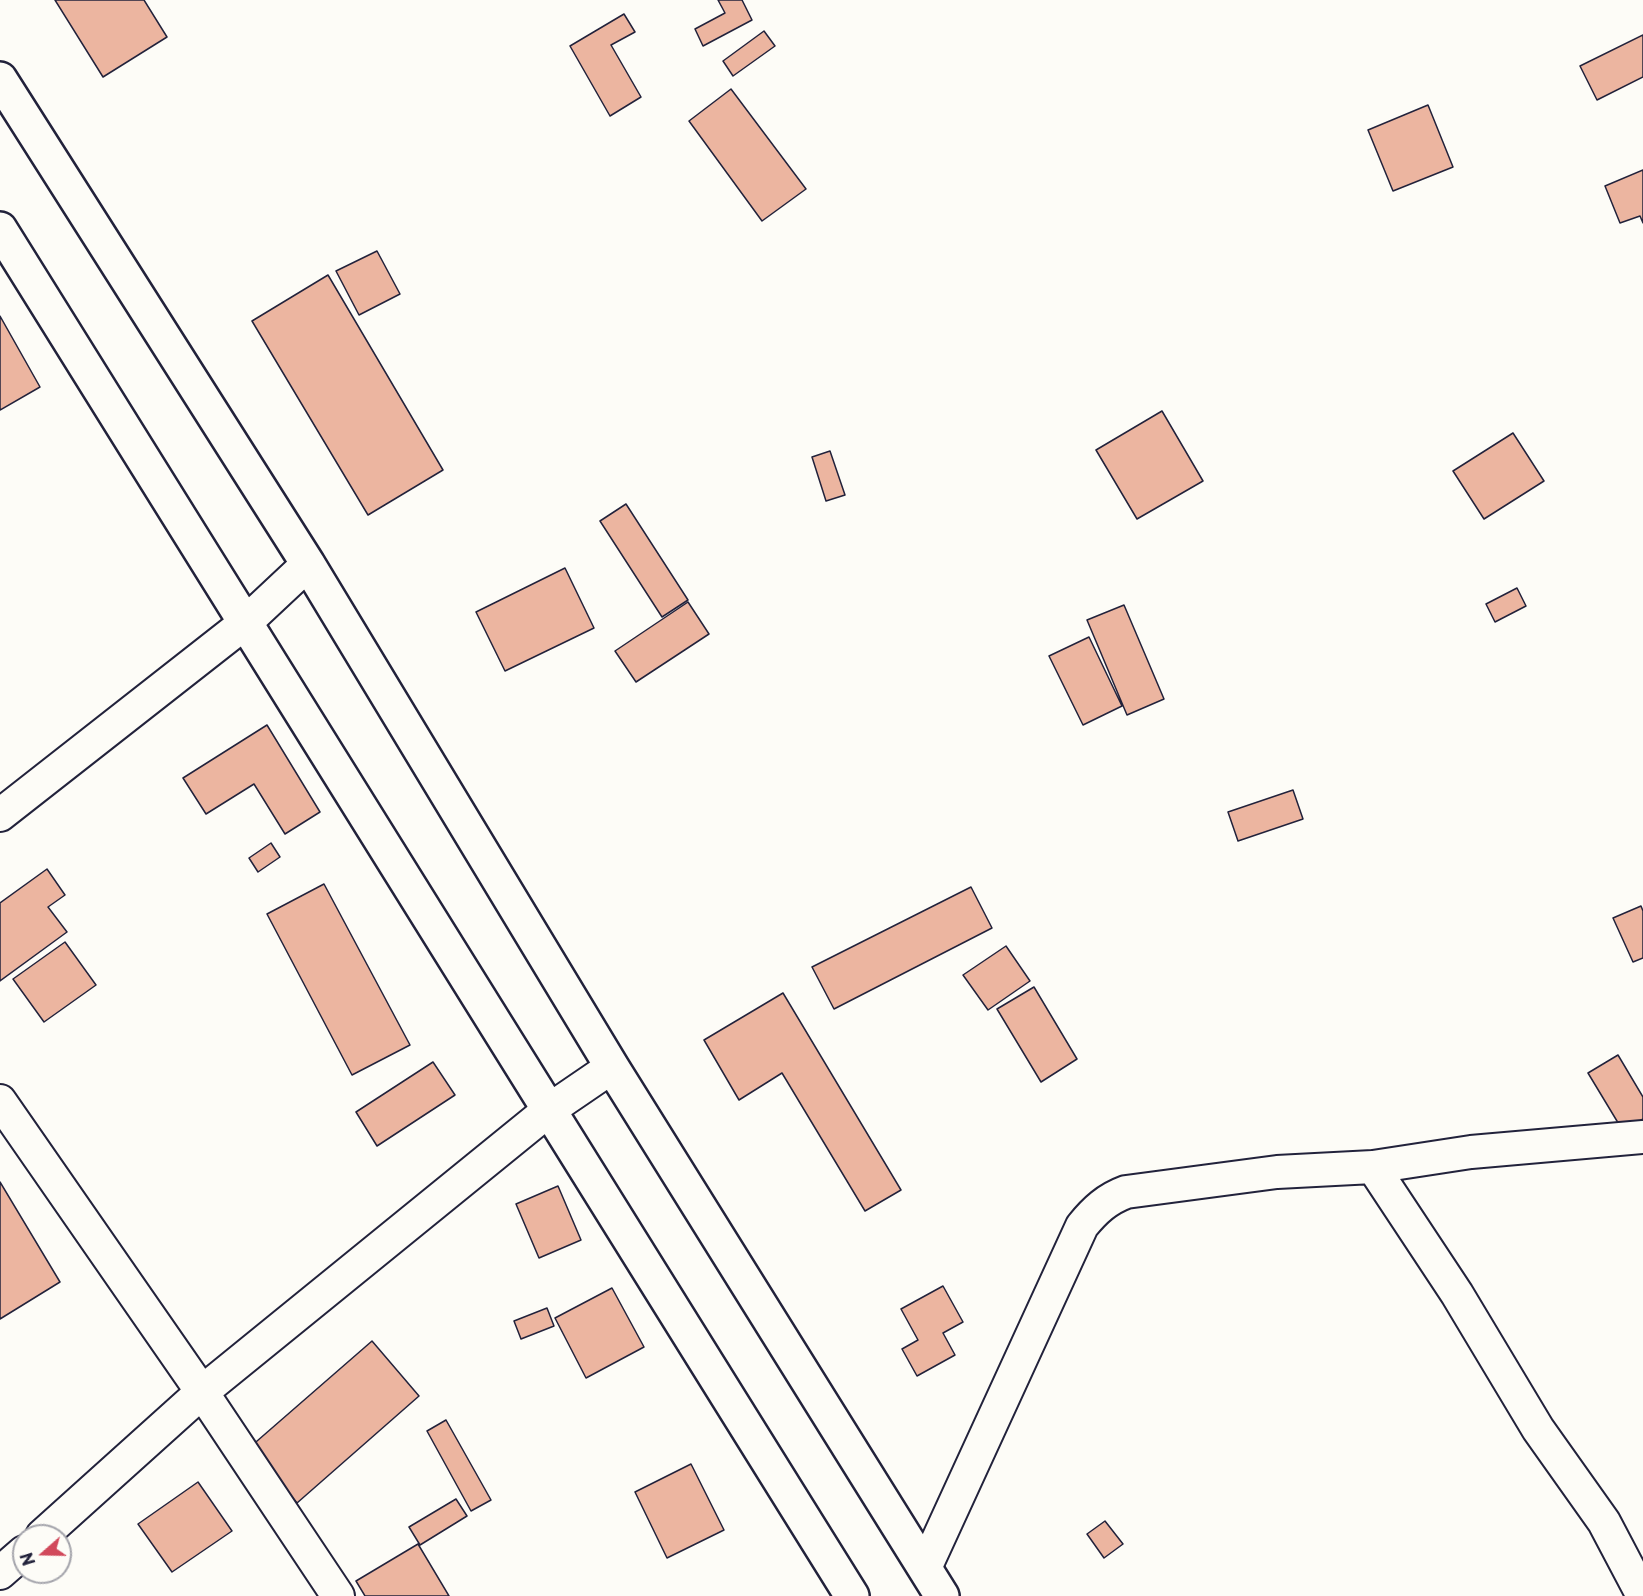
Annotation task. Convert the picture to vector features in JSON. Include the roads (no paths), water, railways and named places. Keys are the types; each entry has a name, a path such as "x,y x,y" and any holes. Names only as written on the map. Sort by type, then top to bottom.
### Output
{"main road":[{"path":"0,79 308,564 612,1067 942,1596"},
{"path":"0,229 852,1596"}],"street":[{"path":"0,816 245,623 308,564"},
{"path":"55,1524 202,1392 549,1110 612,1067"},
{"path":"0,1101 202,1392 338,1596"},
{"path":"925,1569 1082,1226 1095,1210 1111,1198 1126,1192 1277,1172 1373,1167 1471,1152 1643,1137"},
{"path":"1373,1167 1457,1294 1538,1430 1604,1522 1643,1596"},
{"path":"0,1574 12,1563"}]}
